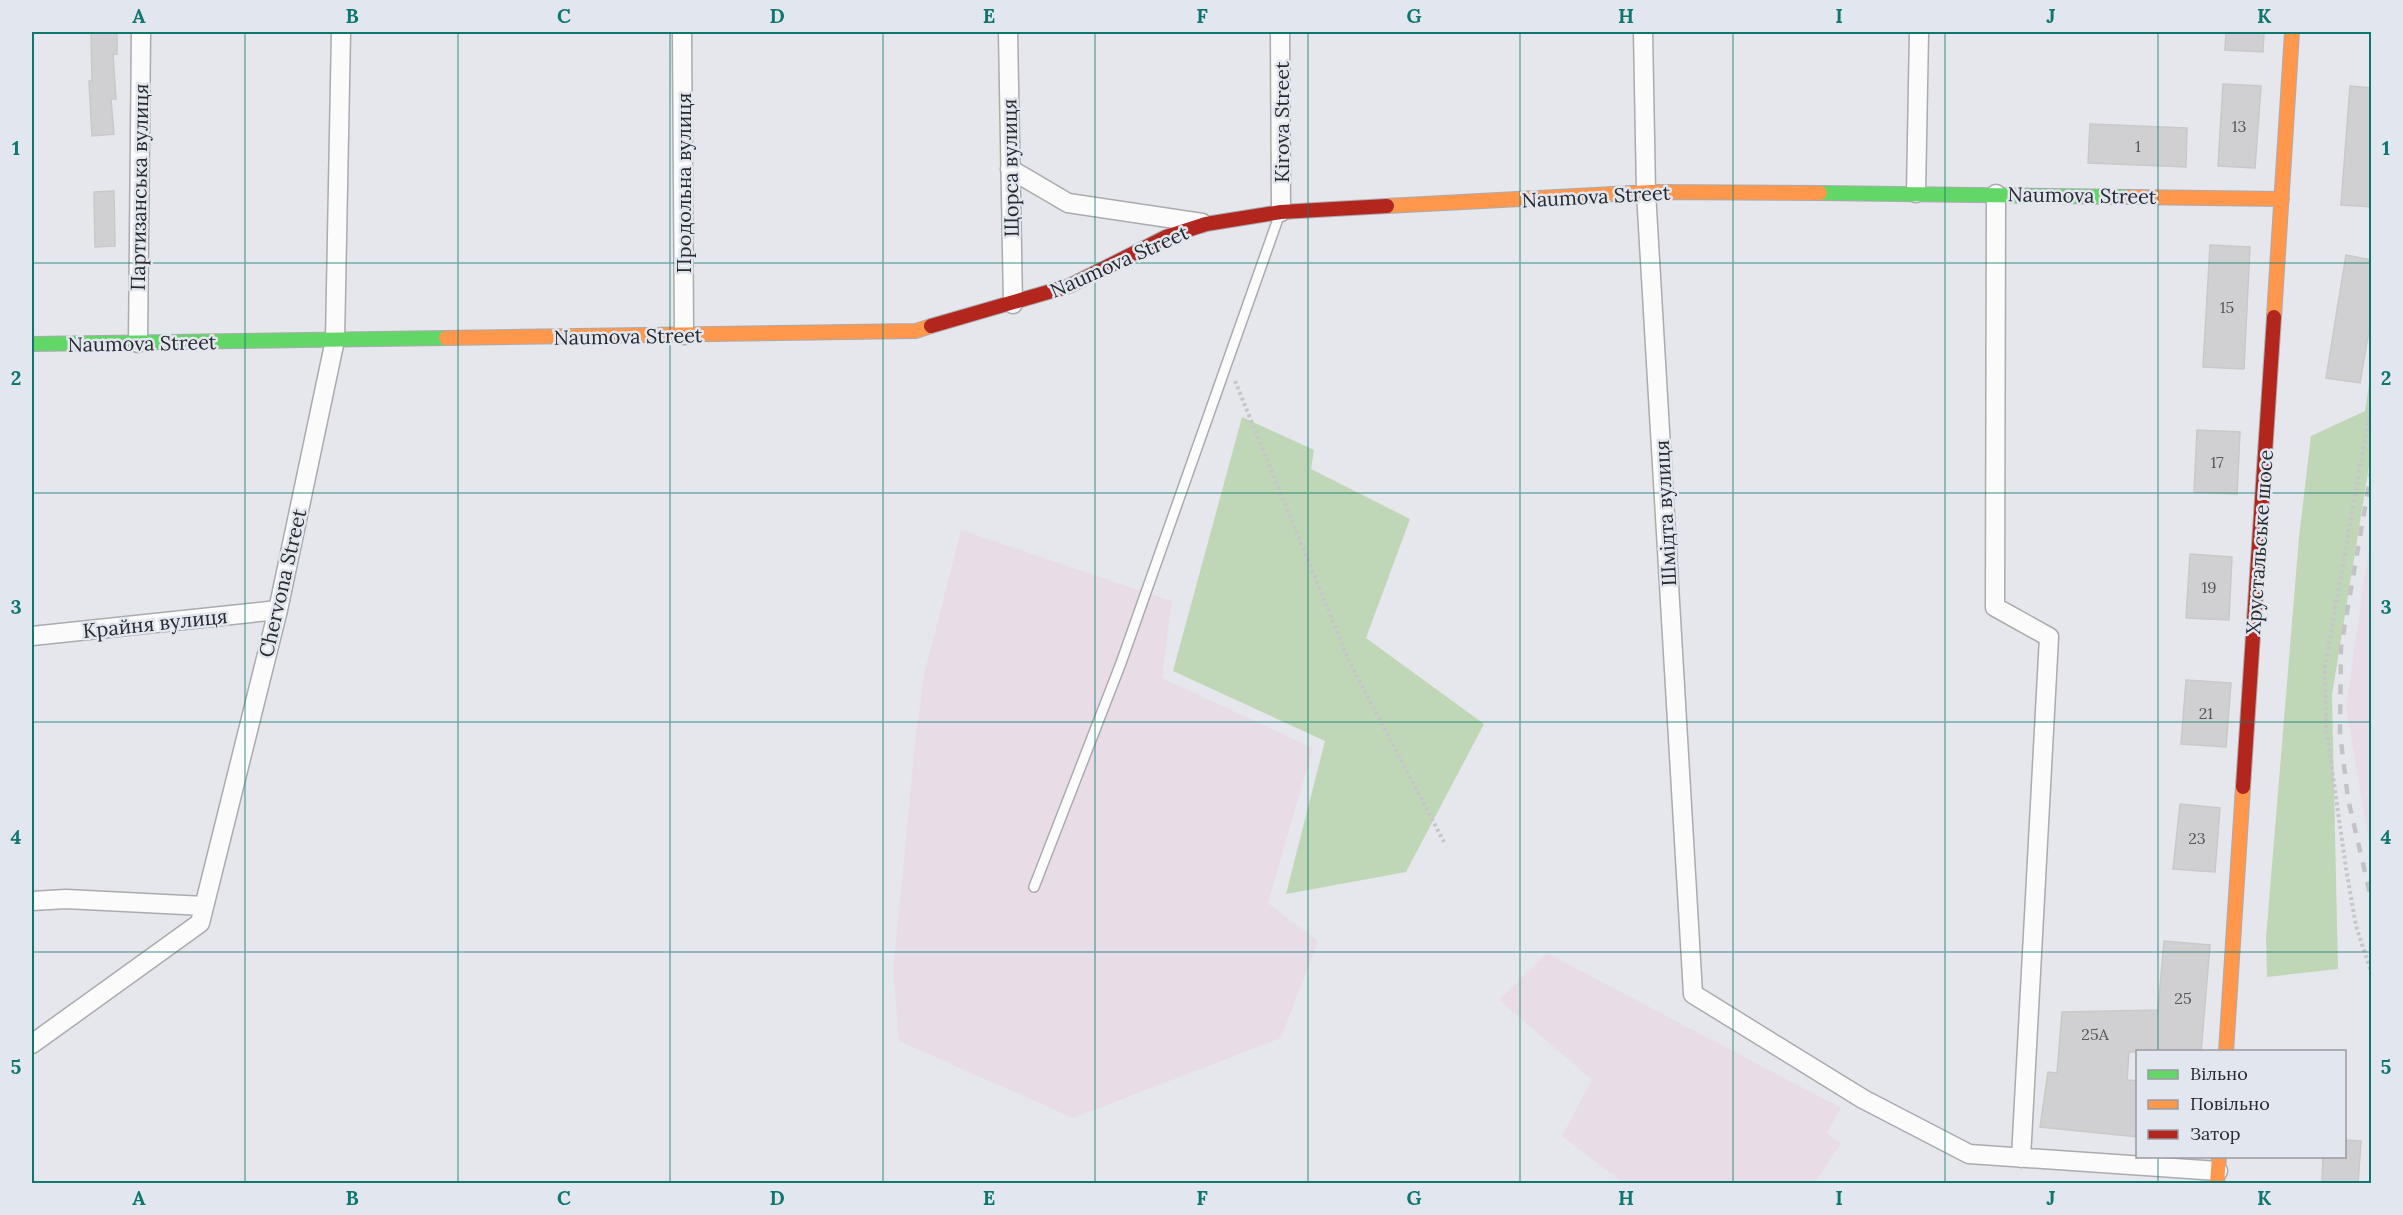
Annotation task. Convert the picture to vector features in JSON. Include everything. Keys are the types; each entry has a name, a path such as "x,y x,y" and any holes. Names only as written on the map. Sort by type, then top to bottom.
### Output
{"street":[{"name":"Партизанська вулиця","path":"138,343 141,32"},
{"name":"Chervona Street","path":"32,1044 200,923 278,610 335,340 341,32"},
{"name":"Продольна вулиця","path":"682,32 684,335"},
{"name":"Щорса вулиця","path":"1008,32 1013,304"},
{"name":"Kirova Street","path":"1281,32 1281,212"},
{"name":"Шмідта вулиця","path":"1643,32 1646,192 1693,994 1863,1100 1970,1154 2021,1158"},
{"path":"1916,193 1919,32"},
{"name":"Хрустальське шосе","path":"2226,1050 2292,32"},
{"path":"1011,169 1068,202 1206,224"},
{"name":"Naumova Street","path":"32,344 916,331 1068,286 1166,237 1206,224 1281,212 1646,192 1916,193 2282,199"},
{"path":"1996,194 1995,607 2049,637 2021,1158 2218,1170"},
{"name":"Крайня вулиця","path":"32,636 278,610"},
{"path":"32,900 66,899 204,906"}],"lane":[{"path":"1034,887 1121,663 1281,212"}],"path":[{"path":"1227,363 1348,661 1444,842"},
{"path":"2372,399 2325,667 2326,727 2346,868 2356,926 2372,974"}],"shaded area":[{"path":"961,530 1172,601 1162,678 1313,748 1268,903 1318,941 1281,1038 1073,1118 899,1041 893,971 916,734 924,675"},
{"path":"2371,532 2371,855 2346,708"},
{"path":"1547,953 1841,1108 1827,1133 1841,1143 1815,1183 1623,1183 1562,1136 1592,1080 1499,1000"}],"green space":[{"path":"2371,371 2371,454 2332,695 2338,969 2267,977 2266,938 2299,537 2311,436 2365,411"},
{"path":"1242,417 1314,450 1311,469 1410,519 1366,638 1484,724 1406,872 1286,894 1325,741 1173,671"}],"building":[{"path":"117,32 117,54 113,54 116,99 111,99 114,134 92,136 89,81 92,81 91,33"},
{"path":"2226,32 2264,32 2263,52 2225,50"},
{"path":"2223,84 2261,86 2255,168 2218,166"},
{"path":"2350,86 2372,88 2372,207 2341,205"},
{"path":"2090,124 2187,128 2186,167 2088,163"},
{"path":"114,191 115,246 95,247 94,192"},
{"path":"2210,245 2250,247 2244,369 2203,367"},
{"path":"2346,255 2372,260 2372,313 2360,383 2326,378"},
{"path":"2197,430 2240,432 2237,494 2194,492"},
{"path":"2190,554 2232,557 2229,620 2186,618"},
{"path":"2186,680 2231,683 2226,747 2181,744"},
{"path":"2180,804 2220,808 2215,872 2173,869"},
{"path":"2164,941 2210,945 2201,1050 2136,1050 2136,1052 2129,1052 2127,1080 2136,1081 2136,1137 2040,1127 2048,1072 2057,1073 2062,1012 2158,1010"},
{"path":"2346,1140 2361,1141 2358,1184 2322,1184 2323,1158 2346,1158"}],"railway":[{"path":"2372,467 2341,647 2340,733 2348,799 2372,902"}],"traffic: fast":[{"path":"1820,193 2130,197"},
{"path":"32,344 446,338"}],"traffic: slow":[{"path":"2274,317 2292,32"},
{"path":"1387,206 1651,192 1820,193"},
{"path":"2130,197 2282,199"},
{"path":"446,338 916,331 931,326"},
{"path":"2226,1050 2243,787"},
{"path":"2217,1184 2219,1158"}],"traffic: jam":[{"path":"931,326 1069,286 1166,237 1206,224 1281,212 1387,206"},
{"path":"2243,787 2274,317"}]}
